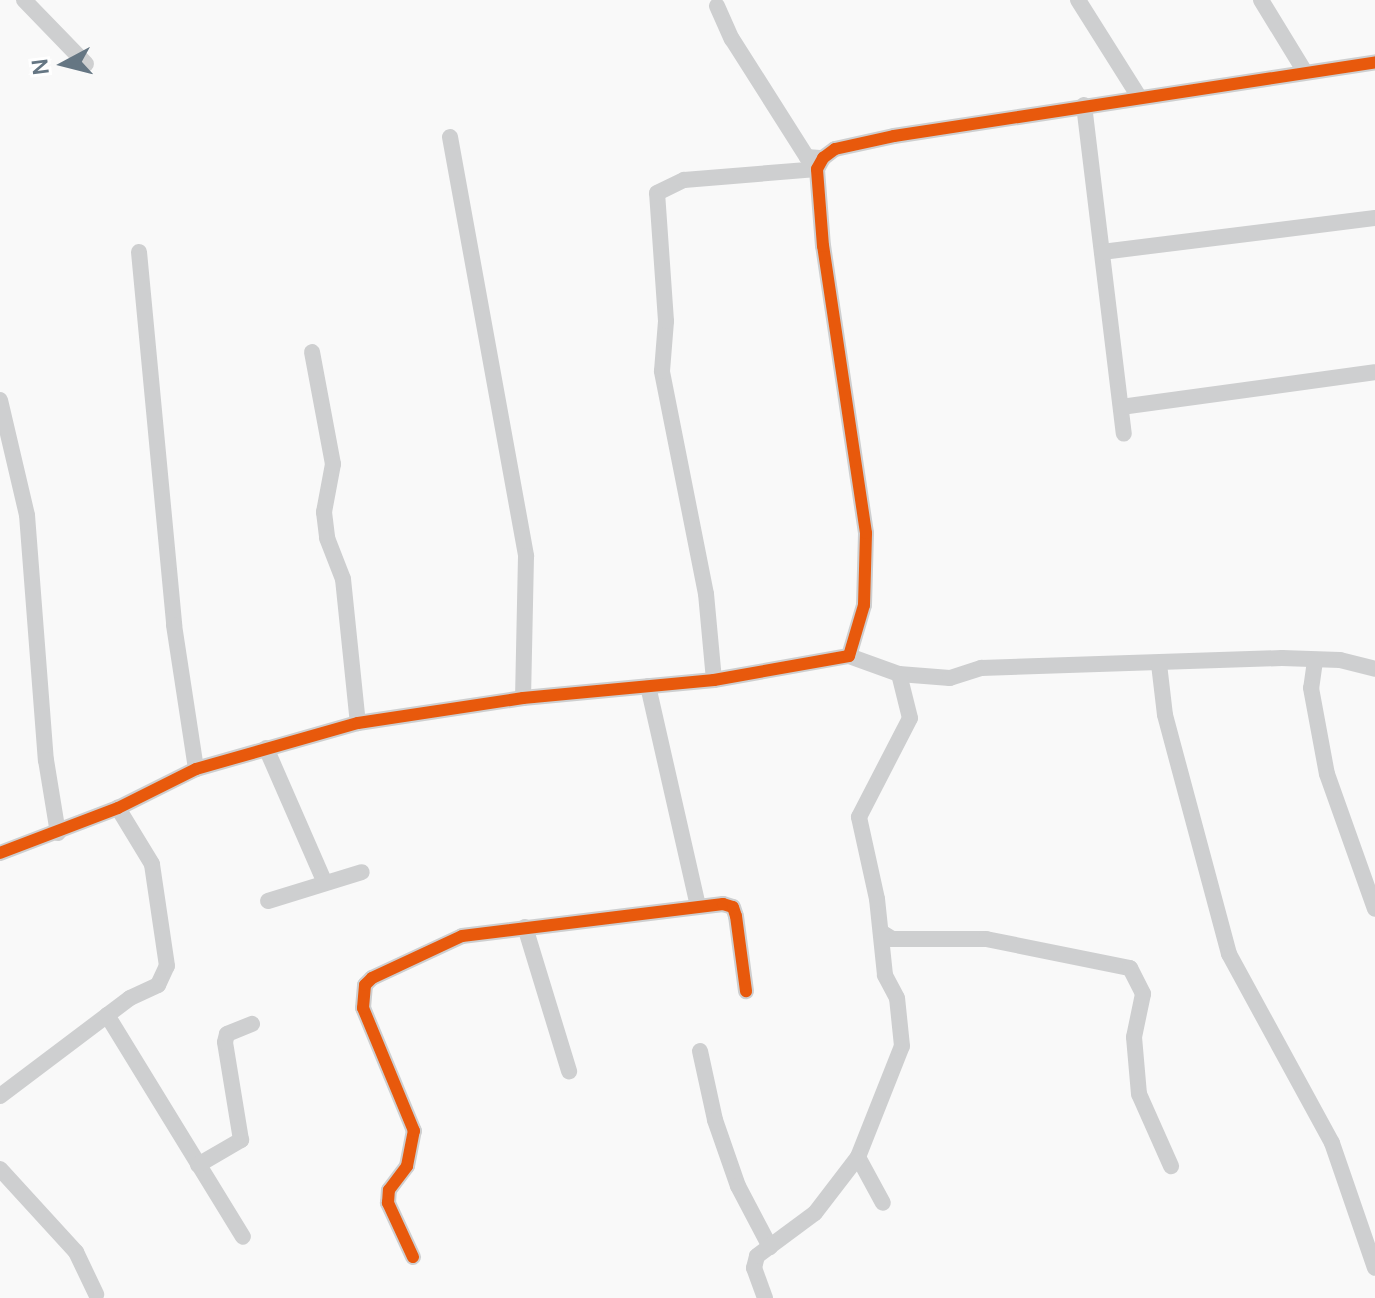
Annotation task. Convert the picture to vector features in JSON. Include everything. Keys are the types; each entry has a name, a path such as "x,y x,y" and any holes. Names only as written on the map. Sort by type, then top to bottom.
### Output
{"street":[{"path":"24,0 86,64"},
{"path":"1078,0 1139,97"},
{"path":"1261,0 1305,72"},
{"path":"717,6 732,39 807,157 820,163"},
{"path":"714,680 706,594 662,371 666,321 657,193 684,180 820,163 835,149 894,136 1375,62"},
{"path":"1084,105 1124,434"},
{"path":"450,137 526,556 523,698"},
{"path":"820,163 823,246 866,533 864,605 849,656"},
{"path":"1102,252 1375,218"},
{"path":"139,252 174,625 196,769"},
{"path":"312,352 331,444 325,525 343,579 358,723"},
{"path":"1121,407 1375,372"},
{"path":"0,400 27,515 46,760 58,833"},
{"path":"0,853 118,808 196,769 266,748 358,723 523,698 714,680 849,656 899,674 950,678 981,668 1340,660 1375,669"},
{"path":"1315,661 1311,688 1327,774 1375,909"},
{"path":"1159,664 1165,715 1229,954 1332,1143 1375,1268"},
{"path":"765,1298 754,1261 815,1213 858,1157 902,1046 897,998 885,975 881,932 859,817 910,718 899,674"},
{"path":"648,686 698,906"},
{"path":"266,748 324,881"},
{"path":"0,1096 107,1015 158,985 167,966 152,864 118,808"},
{"path":"268,901 324,881 362,872"},
{"path":"413,1257 388,1203 389,1190 407,1166 414,1131 363,1008 365,985 462,936 698,906 733,907 746,991"},
{"path":"525,927 569,1071"},
{"path":"881,932 892,939 986,939 1130,968 1143,994 1134,1037 1139,1094 1171,1166"},
{"path":"107,1015 243,1237"},
{"path":"198,1165 241,1140 225,1042 227,1034 252,1024"},
{"path":"700,1051 715,1120 738,1186 770,1247"},
{"path":"858,1157 883,1203"},
{"path":"0,1169 76,1252 96,1294"}],"cycle path":[{"path":"0,853 118,808 196,769 358,723 523,698 714,680 849,656 864,605 866,533 823,246 817,169 823,158 835,149 894,136 1375,62"},
{"path":"413,1257 388,1203 389,1190 407,1166 414,1131 363,1008 365,985 372,978 462,936 723,904 733,907 736,916 746,991"}]}
